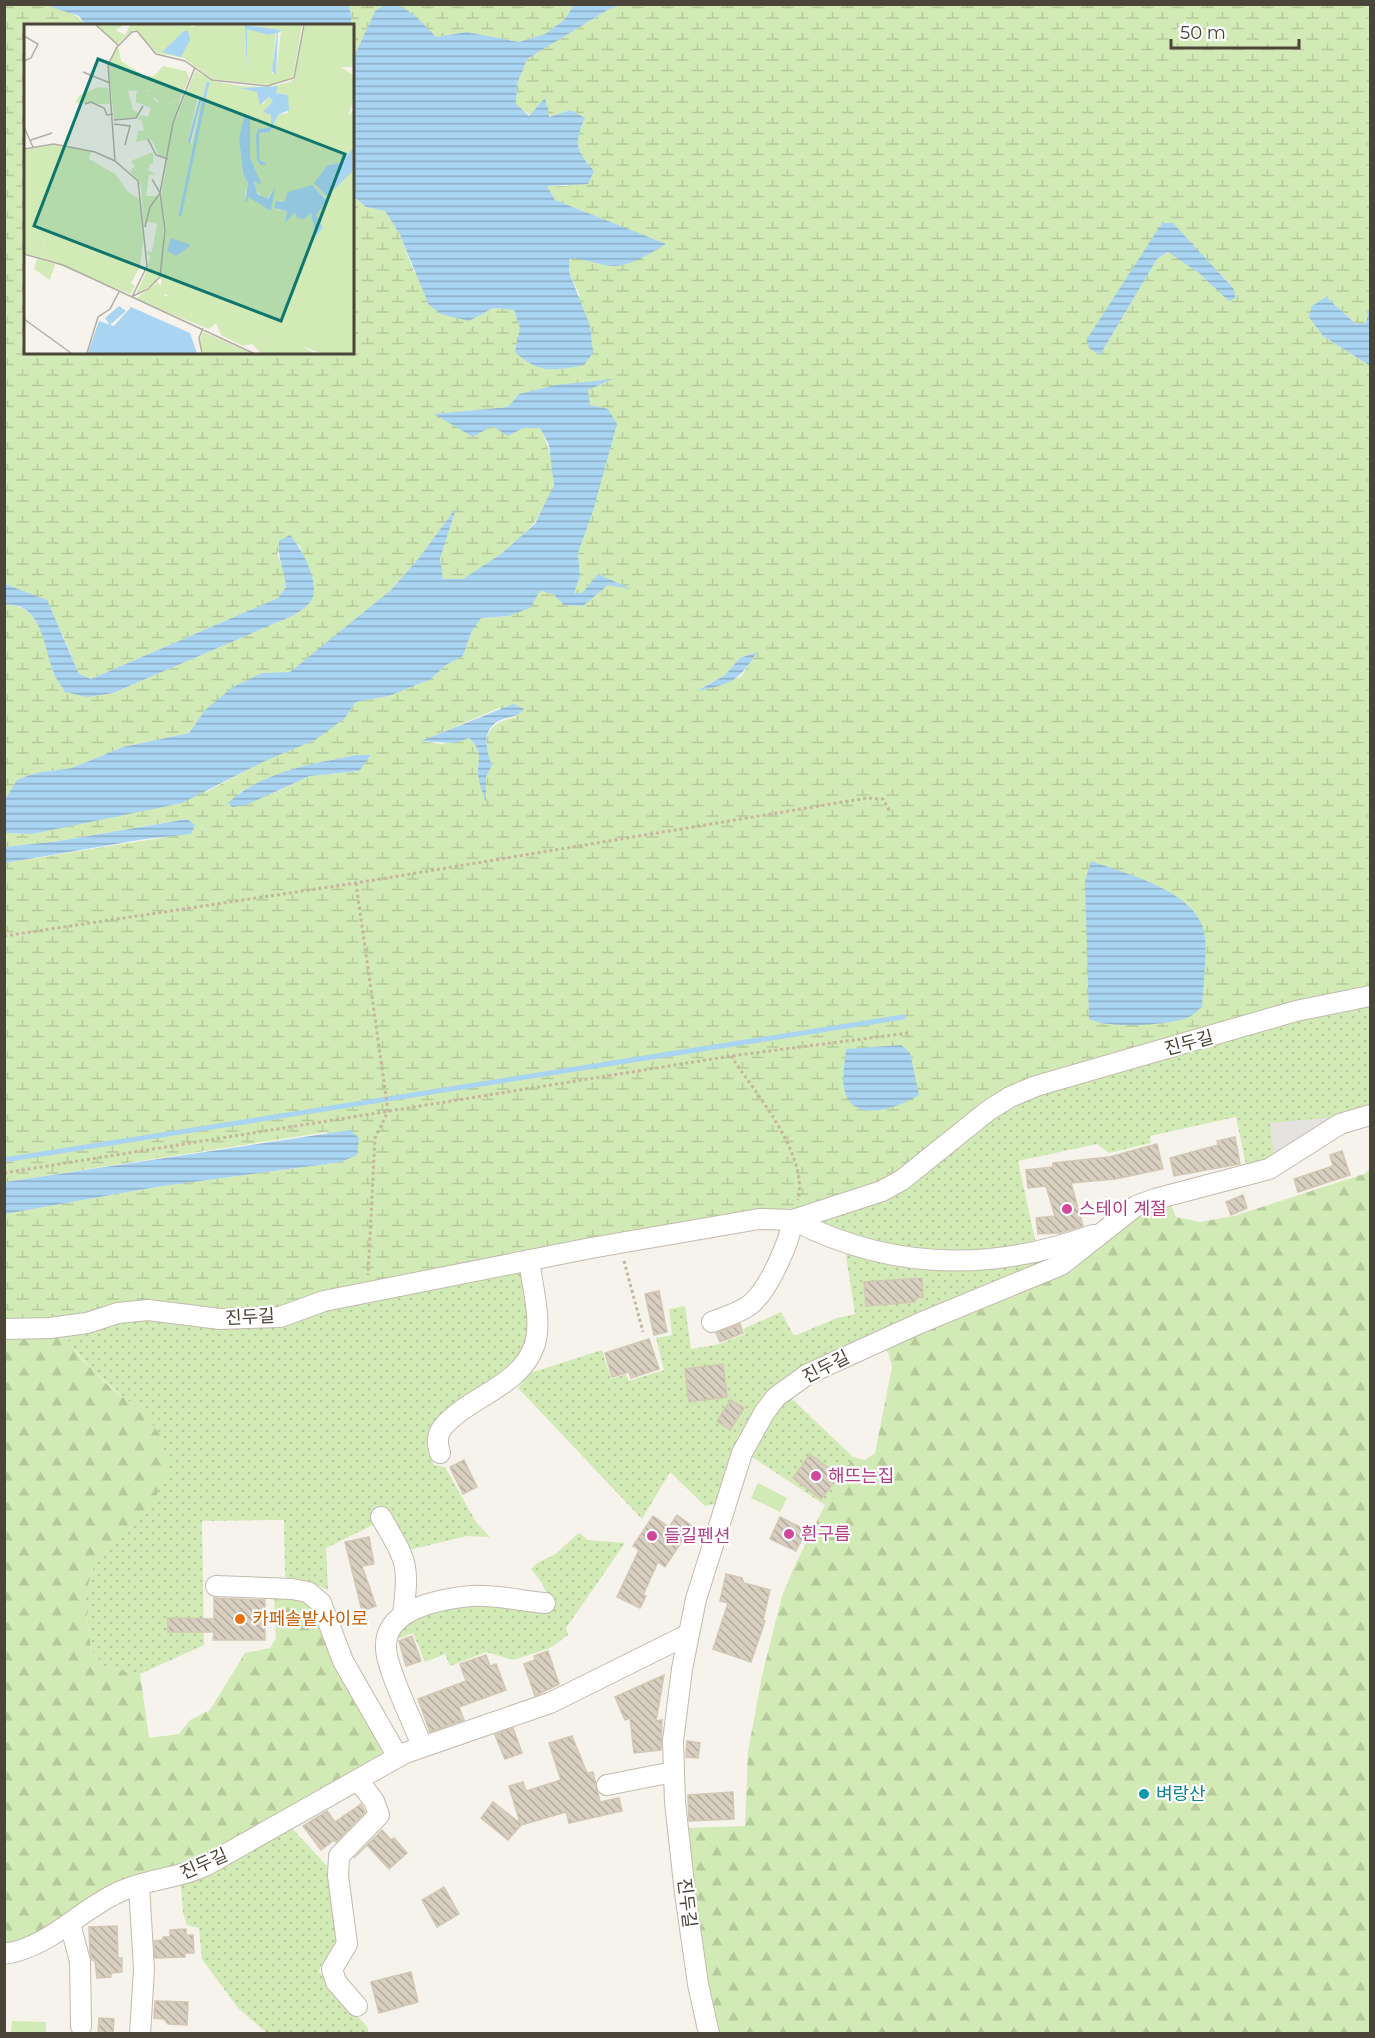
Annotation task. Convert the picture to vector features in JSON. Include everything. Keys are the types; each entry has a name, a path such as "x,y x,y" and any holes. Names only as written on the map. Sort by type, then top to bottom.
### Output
{"street":[{"name":"진두길","path":"4,1329 59,1327 87,1323 118,1313 148,1310 220,1319 253,1320 280,1317 324,1301 529,1260 759,1219 793,1220 882,1191 902,1180 989,1110 1036,1086 1296,1011 1371,996"},
{"name":"진두길","path":"709,2034 695,1962 673,1772 676,1711 687,1635 742,1453 764,1413 776,1397 808,1374 920,1323 1040,1275 1081,1252 1136,1206 1269,1169 1340,1124 1371,1115"},
{"name":"진두길","path":"793,1220 856,1247 887,1255 956,1261 1013,1258 1107,1230"},
{"path":"712,1322 742,1310 756,1299 783,1251 793,1220"},
{"path":"440,1453 437,1444 442,1428 508,1380 530,1356 537,1331 529,1260"},
{"path":"381,1517 406,1561 408,1573 404,1614"},
{"path":"216,1586 292,1589 308,1592 321,1603 343,1661 398,1757"},
{"path":"422,1746 386,1648 389,1632 404,1614 414,1608 473,1596 544,1603"},
{"name":"진두길","path":"4,1954 38,1944 117,1892 182,1876 205,1866 398,1757 422,1746 550,1703 687,1635"},
{"path":"607,1785 673,1772"},
{"path":"357,2006 336,1982 332,1969 347,1944 338,1875 339,1857 379,1815 378,1809 358,1780"},
{"path":"139,1885 144,1970 140,2034"},
{"path":"70,1924 80,1961 81,2026"}],"path":[{"path":"4,936 356,883 867,798 883,799 890,812"},
{"path":"356,883 388,1111 375,1138 367,1292"},
{"path":"4,1173 731,1056 908,1033"},
{"path":"731,1056 773,1118 793,1156 802,1185 793,1220"},
{"path":"619,1243 643,1332"}],"green space":[{"path":"623,4 1370,5 1370,304 1366,324 1356,324 1326,297 1323,336 1370,366 1370,991 1022,1087 887,1183 823,1206 772,1210 688,1224 282,1310 5,1323 5,1214 156,1187 341,1162 327,1132 5,1182 5,863 173,836 186,819 59,841 5,847 5,833 33,834 208,791 345,718 356,702 389,696 431,679 446,665 463,656 471,633 481,618 508,616 540,591 553,594 564,605 583,606 598,574 582,593 573,593 580,576 578,553 593,511 588,389 610,381 509,407 435,414 492,425 540,428 551,456 554,472 553,486 549,500 541,513 531,527 505,552 478,571 463,579 442,579 440,559 455,510 419,558 391,590 290,672 262,673 205,710 189,733 123,747 72,768 35,773 17,780 5,799 5,605 17,606 34,619 40,628 53,673 88,697 113,693 292,616 311,577 300,547 290,535 277,554 286,576 286,587 278,598 91,679 79,674 61,631 45,608 22,591 5,584 5,5 48,6 69,12 84,24 24,24 24,354 354,354 354,197 366,207 385,211 400,235 414,272 469,321 493,308 514,310 520,328 580,296 569,272 569,259 582,258 616,266 666,245 555,200 547,186 568,186 580,156 577,139 585,118 571,110 548,116 536,116 516,105 517,84 527,59 611,8","holes":["1162,223 1173,224 1234,289 1199,273 1169,252 1157,259 1100,355","756,652 741,677 699,689 725,675 740,658","499,708 517,717 498,723 489,733 487,747 492,765 486,777 485,800 479,775 479,752 469,738 441,744 422,741","357,755 371,756 358,771 310,776 274,793 237,794 281,774"]},
{"path":"348,5 386,5 375,11 354,57 354,24 350,24 352,17"},
{"path":"396,5 574,5 564,20 545,34 519,42 467,32 436,38 413,15"},
{"path":"1370,1000 1370,1109 1342,1113 1274,1160 1247,1170 1236,1117 1150,1136 1151,1143 1109,1153 1097,1144 1018,1161 1037,1249 997,1255 862,1245 815,1220 1006,1103"},
{"path":"1370,1169 1370,2033 715,2033 692,1880 688,1828 745,1826 748,1752 762,1676 782,1596 825,1505 853,1457 865,1460 875,1453 892,1367 888,1352 883,1349 1136,1214 1169,1200 1176,1217 1200,1222 1234,1216 1364,1174"},
{"path":"845,1249 867,1256 1077,1249 792,1376 719,1503 705,1506 670,1472 642,1519 518,1388 530,1373 602,1350 611,1379 626,1374 629,1381 664,1370 656,1338 672,1335 669,1309 685,1306 691,1349 720,1344 745,1334 743,1329 781,1312 794,1336 837,1318 855,1314"},
{"path":"510,1270 521,1273 531,1331 529,1347 502,1377 436,1421 427,1437 428,1452 434,1465 445,1467 476,1522 490,1537 467,1536 409,1550 383,1508 371,1516 375,1524 326,1548 328,1590 308,1581 285,1577 284,1520 202,1521 204,1645 140,1674 106,1668 91,1650 85,1596 96,1557 124,1529 148,1511 145,1414 101,1378 64,1335 115,1321 327,1307"},
{"path":"5,1333 64,1335 80,1357 110,1387 145,1414 162,1438 168,1473 148,1511 96,1557 85,1596 91,1650 106,1668 140,1674 149,1738 179,1734 190,1720 210,1710 245,1653 270,1648 276,1638 274,1595 308,1599 385,1742 387,1758 225,1850 5,1948"},
{"path":"788,1395 853,1457 825,1505 749,1455 755,1440"},
{"path":"758,1483 787,1498 780,1512 751,1498"},
{"path":"579,1533 588,1540 625,1543 566,1628 568,1635 550,1648 513,1660 486,1652 450,1666 445,1654 425,1662 413,1633 393,1641 411,1618 476,1602 554,1609 542,1583 531,1569 537,1563 554,1555"},
{"path":"290,1826 328,1867 340,1936 319,1972 368,2028 368,2033 267,2033 238,2008 202,1959 199,1928 187,1925 183,1912 181,1885"},
{"path":"12,2021 46,2022 46,2033 11,2033"}],"shaded area":[{"path":"1336,1117 1274,1160 1270,1123"}],"water":[{"path":"348,4 352,17 350,24 84,24 79,16 45,5"},
{"path":"386,4 401,7 420,20 436,37 467,32 519,42 545,34 564,20 574,5 623,5 611,8 527,59 517,84 516,104 529,116 545,98 549,117 571,110 585,118 579,134 578,146 583,158 594,171 588,184 547,186 555,200 666,244 636,261 617,266 569,259 569,272 590,326 593,353 584,365 564,369 547,369 532,364 515,352 520,328 514,310 493,308 469,321 441,314 429,305 400,235 385,211 366,207 354,197 354,57 375,11"},
{"path":"1162,223 1173,223 1234,289 1235,298 1229,301 1199,273 1168,252 1157,259 1100,355 1089,348 1087,339"},
{"path":"1326,297 1356,324 1366,323 1370,304 1370,366 1323,336 1309,317 1312,306"},
{"path":"613,379 588,390 590,405 608,409 617,424 593,511 578,553 580,576 574,593 582,593 598,574 631,589 608,585 583,606 564,605 553,594 540,591 530,608 508,616 481,618 471,633 463,656 446,665 431,679 389,696 356,702 345,718 315,740 265,761 182,803 32,834 5,833 5,799 17,780 35,773 72,768 123,747 189,733 205,710 233,687 262,673 290,672 391,590 419,558 456,508 440,559 443,579 463,579 501,554 535,524 554,485 549,445 540,428 523,428 508,436 492,426 473,437 434,414 508,407 519,394 556,385"},
{"path":"290,535 299,547 311,572 314,589 312,600 307,605 292,616 113,693 88,697 65,692 54,674 34,618 17,606 5,605 5,584 47,600 79,674 91,679 278,598 286,587 279,553 279,541"},
{"path":"757,652 739,676 733,680 697,691 725,675 740,658"},
{"path":"513,704 524,709 517,715 496,723 488,733 487,745 492,765 486,777 486,803 478,774 478,751 469,738 455,743 421,741"},
{"path":"357,755 371,755 359,771 310,776 246,805 232,807 228,803 241,792 272,776"},
{"path":"187,819 195,825 191,834 145,839 5,863 5,847 59,841"},
{"path":"1091,861 1160,887 1176,896 1200,921 1205,937 1202,1007 1192,1015 1169,1022 1140,1025 1110,1024 1089,1019 1085,881"},
{"path":"901,1045 910,1053 919,1095 888,1108 865,1110 855,1107 848,1099 844,1087 846,1049"},
{"path":"350,1130 359,1138 357,1155 341,1162 156,1187 5,1214 5,1182"}],"building":[{"path":"1235,1137 1240,1164 1174,1176 1170,1158 1218,1145 1217,1141"},
{"path":"1157,1144 1163,1169 1115,1179 1071,1183 1083,1226 1060,1233 1038,1234 1036,1218 1055,1216 1046,1186 1028,1188 1026,1170 1053,1167 1053,1163 1109,1157"},
{"path":"1342,1151 1350,1175 1298,1192 1294,1179 1333,1166 1330,1155"},
{"path":"1243,1195 1247,1208 1231,1215 1226,1202"},
{"path":"922,1278 923,1297 914,1298 915,1302 866,1306 864,1282"},
{"path":"659,1291 667,1332 654,1335 645,1294"},
{"path":"740,1324 743,1333 720,1342 716,1333"},
{"path":"649,1339 659,1369 631,1378 629,1372 612,1377 605,1353"},
{"path":"723,1364 727,1397 689,1402 685,1369"},
{"path":"731,1400 744,1408 730,1430 717,1421"},
{"path":"810,1454 839,1476 821,1499 793,1478"},
{"path":"464,1460 477,1487 463,1494 450,1467"},
{"path":"677,1515 692,1526 665,1567 658,1562 643,1595 646,1596 640,1608 617,1597 639,1550 633,1546 653,1516 669,1527"},
{"path":"780,1517 806,1530 796,1551 770,1539"},
{"path":"369,1537 374,1564 362,1566 376,1606 362,1611 345,1542"},
{"path":"726,1574 742,1578 744,1583 770,1590 763,1620 765,1621 751,1662 713,1649 728,1603 720,1601"},
{"path":"214,1598 265,1600 265,1640 213,1640 214,1632 168,1632 168,1618 214,1619"},
{"path":"412,1636 421,1661 406,1666 399,1641"},
{"path":"548,1651 559,1684 535,1696 524,1664 535,1660 534,1656"},
{"path":"486,1655 490,1666 496,1664 506,1690 459,1707 464,1720 430,1732 418,1699 466,1681 460,1664"},
{"path":"664,1675 656,1721 662,1720 661,1750 634,1753 630,1718 625,1720 615,1697"},
{"path":"513,1728 522,1753 505,1759 495,1735"},
{"path":"572,1736 587,1773 593,1772 600,1802 619,1798 622,1811 569,1823 566,1812 521,1825 508,1840 481,1818 493,1802 520,1823 509,1786 523,1782 526,1791 561,1780 549,1743"},
{"path":"687,1741 700,1743 698,1758 686,1757"},
{"path":"733,1792 734,1819 689,1821 688,1795"},
{"path":"361,1804 365,1812 336,1842 334,1840 321,1850 303,1826 327,1811 335,1822"},
{"path":"382,1830 391,1840 394,1838 407,1853 389,1869 367,1845"},
{"path":"444,1887 459,1914 437,1927 422,1900"},
{"path":"117,1926 118,1958 122,1958 122,1972 111,1973 111,1977 97,1978 95,1960 92,1960 90,1953 89,1927"},
{"path":"186,1929 186,1935 193,1935 194,1953 185,1953 185,1957 155,1958 154,1941 170,1937 170,1930"},
{"path":"411,1972 418,2002 379,2013 371,1982"},
{"path":"155,2001 188,2002 187,2025 168,2024 164,2019 154,2018"},
{"path":"99,2018 114,2019 113,2034 98,2034"}],"waterway":[{"path":"4,1160 903,1017"}],"place":[{"name":"스테이 계절","path":"1067,1209"},
{"name":"해뜨는집","path":"816,1476"},
{"name":"흰구름","path":"789,1534"},
{"name":"들길펜션","path":"652,1536"},
{"name":"카페솔밭사이로","path":"240,1619"},
{"name":"벼랑산","path":"1144,1794"}]}
